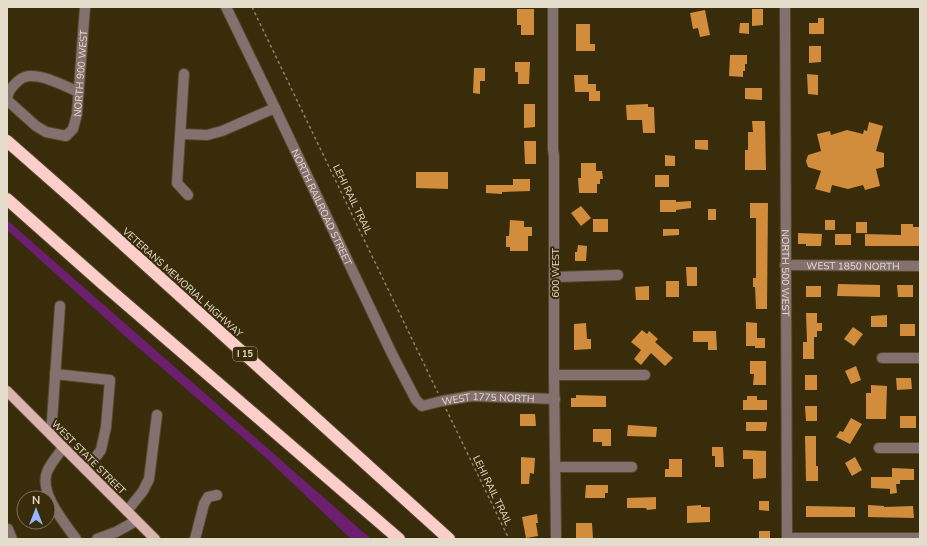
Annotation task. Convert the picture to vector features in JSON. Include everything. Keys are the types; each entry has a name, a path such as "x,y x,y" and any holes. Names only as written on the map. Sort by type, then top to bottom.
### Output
{"highway":[{"name":"VETERANS MEMORIAL HIGHWAY","path":"7,141 68,194 449,539"},
{"path":"7,198 102,284 399,539"}],"main road":[{"name":"WEST STATE STREET","path":"7,390 50,435 155,539"}],"street":[{"name":"NORTH 900 WEST","path":"79,92 45,79 35,76 26,76 11,87 7,94 7,100 36,126 46,132 66,136 73,129 77,114 79,92 85,7"},
{"name":"NORTH RAILROAD STREET","path":"226,7 392,354 416,400 422,406"},
{"name":"600 WEST","path":"553,7 556,539"},
{"name":"NORTH 500 WEST","path":"785,7 787,539"},
{"path":"184,74 177,183 188,196"},
{"path":"180,134 207,135 222,131 275,108"},
{"name":"WEST 1850 NORTH","path":"785,265 920,266"},
{"path":"555,277 618,275"},
{"path":"50,435 60,306"},
{"path":"882,358 920,358"},
{"path":"55,374 110,380 106,427 101,450 86,470"},
{"path":"554,375 645,375"},
{"name":"WEST 1775 NORTH","path":"422,406 472,396 555,399"},
{"path":"126,511 143,491 149,479 157,415"},
{"path":"64,448 47,471 44,483 48,496 76,539"},
{"path":"879,448 920,448"},
{"path":"556,467 632,467"},
{"path":"195,539 204,504 208,497 217,495"},
{"path":"97,539 117,536 136,521"},
{"path":"8,529 12,539"},
{"path":"787,539 920,538"}],"path":[{"name":"LEHI RAIL TRAIL","path":"252,7 440,397"},
{"name":"LEHI RAIL TRAIL","path":"443,404 509,539"}],"shaded area":[{"path":"7,220 371,539 351,539 265,457 126,337 7,230"}],"building":[{"path":"517,9 534,9 534,35 521,35 521,25 517,25"},
{"path":"752,9 763,9 763,25 752,26"},
{"path":"705,10 710,35 700,37 698,28 693,29 690,13"},
{"path":"818,18 824,18 824,34 809,34 809,23 818,23"},
{"path":"740,23 749,23 749,34 739,33"},
{"path":"576,24 590,24 590,44 595,44 595,51 576,51"},
{"path":"809,46 821,46 821,62 809,63"},
{"path":"730,55 747,55 747,64 745,64 743,77 729,76"},
{"path":"515,62 530,62 529,84 518,84 518,72 515,72"},
{"path":"474,68 485,68 485,81 480,81 480,94 473,93"},
{"path":"807,74 818,75 818,95 808,94"},
{"path":"574,75 588,75 588,84 596,84 596,91 600,91 600,101 589,101 589,92 575,92"},
{"path":"745,88 762,88 762,100 745,99"},
{"path":"524,104 535,104 535,127 524,128"},
{"path":"648,104 648,107 654,107 655,133 643,133 642,120 627,120 626,105"},
{"path":"752,121 765,121 766,170 745,170 745,150 748,150 748,132 753,132"},
{"path":"869,122 883,126 876,151 884,153 884,167 876,169 880,186 865,190 863,185 848,189 832,185 830,193 815,189 821,171 808,167 806,161 808,155 821,151 817,134 830,131 831,135 847,130 863,134 864,130 867,131"},
{"path":"695,140 708,140 708,150 695,149"},
{"path":"524,141 536,141 536,164 525,164"},
{"path":"665,155 675,156 675,166 665,166"},
{"path":"581,163 596,163 596,171 602,171 603,179 600,179 600,184 597,184 597,193 579,193 578,178 581,178"},
{"path":"416,172 448,172 448,189 416,188"},
{"path":"655,175 669,175 669,187 655,187"},
{"path":"513,179 530,179 530,191 502,192 502,194 486,193 486,185 513,185"},
{"path":"660,200 676,200 676,202 691,201 691,208 676,210 676,212 660,212"},
{"path":"750,203 768,203 767,309 756,309 753,278 756,278 756,218 750,218"},
{"path":"581,206 591,218 581,226 571,213"},
{"path":"708,209 716,209 716,220 708,220"},
{"path":"593,219 608,219 608,232 593,232"},
{"path":"510,220 524,221 524,227 532,227 532,236 528,236 528,251 510,251 510,247 506,247 506,236 509,236"},
{"path":"825,220 835,220 835,230 825,230"},
{"path":"856,222 867,222 867,233 856,233"},
{"path":"901,224 913,224 913,227 920,227 920,246 865,246 865,234 901,235"},
{"path":"663,229 679,229 679,235 663,236"},
{"path":"798,233 822,234 821,246 806,246 806,244 798,244"},
{"path":"835,234 851,234 851,245 835,245"},
{"path":"578,245 587,246 586,261 575,261 575,252 577,252"},
{"path":"686,267 697,267 697,286 687,286"},
{"path":"666,281 679,281 679,297 666,297"},
{"path":"838,284 880,285 880,297 837,296"},
{"path":"897,285 913,285 913,297 898,297"},
{"path":"649,286 649,300 636,300 635,287"},
{"path":"806,286 821,286 821,297 806,297"},
{"path":"806,313 817,313 817,323 822,323 822,331 817,331 817,337 814,337 814,359 803,359 803,342 807,342"},
{"path":"887,315 887,327 871,327 871,316"},
{"path":"746,322 757,323 757,338 765,338 765,348 746,346"},
{"path":"586,323 587,339 591,339 591,349 574,350 574,324"},
{"path":"900,324 915,324 915,336 900,336"},
{"path":"853,327 863,334 854,346 844,339"},
{"path":"642,330 647,334 649,331 658,339 655,342 673,358 665,366 651,353 641,365 634,359 641,350 631,342"},
{"path":"693,331 716,331 717,350 708,350 708,342 693,342"},
{"path":"750,361 766,361 766,385 753,385 754,374 750,374"},
{"path":"856,366 861,380 851,384 845,371"},
{"path":"805,375 817,375 817,390 805,390"},
{"path":"896,378 911,378 912,389 897,390"},
{"path":"871,385 887,386 886,419 866,419 866,393 871,393"},
{"path":"576,395 606,396 606,407 571,407 571,398 576,398"},
{"path":"747,396 757,396 757,400 767,400 767,410 743,410 743,400 747,400"},
{"path":"805,406 817,406 817,421 806,421"},
{"path":"520,414 535,414 536,426 520,426"},
{"path":"900,416 916,416 916,428 900,428"},
{"path":"851,418 862,424 850,444 836,437 840,431 843,432"},
{"path":"746,422 767,422 766,431 746,431"},
{"path":"628,425 657,427 656,437 627,436"},
{"path":"593,429 611,429 611,446 602,446 602,442 593,442"},
{"path":"805,436 816,436 816,466 818,466 818,481 806,481"},
{"path":"712,447 723,447 724,467 715,467 715,456 712,456"},
{"path":"743,450 766,451 766,478 753,479 753,459 743,459"},
{"path":"521,457 535,458 534,474 530,473 529,484 521,484"},
{"path":"855,457 862,470 852,476 845,463"},
{"path":"669,459 682,459 682,477 665,477 665,469 669,469"},
{"path":"892,468 914,469 914,480 900,480 900,484 896,484 897,493 890,494 890,489 871,488 871,477 892,477"},
{"path":"586,485 608,485 608,493 605,493 605,498 585,498"},
{"path":"656,497 656,509 647,510 646,508 627,508 627,498"},
{"path":"759,501 769,501 769,511 759,510"},
{"path":"701,505 701,507 710,507 710,522 687,523 687,506"},
{"path":"868,505 884,507 913,506 914,518 868,517"},
{"path":"806,506 855,507 855,517 806,517"},
{"path":"537,514 538,523 536,523 538,536 526,538 522,517"},
{"path":"576,523 592,523 593,539 576,539"},
{"path":"759,531 770,531 770,539 759,539"}]}
